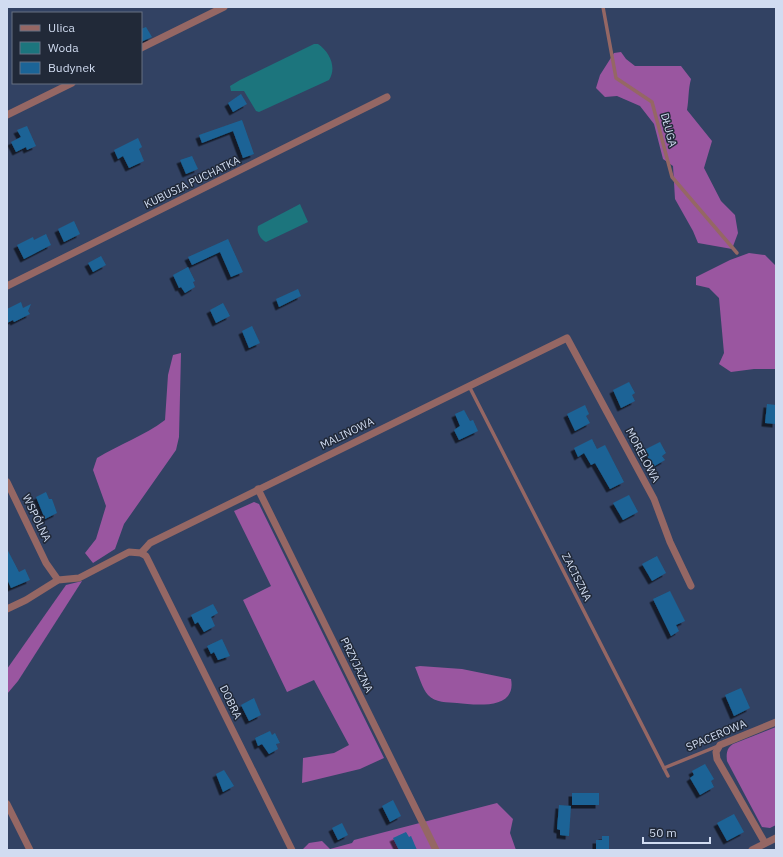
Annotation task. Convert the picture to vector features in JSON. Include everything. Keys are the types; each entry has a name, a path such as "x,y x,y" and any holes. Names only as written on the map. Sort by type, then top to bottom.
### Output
{"street":[{"path":"142,48 224,7"},
{"path":"7,115 70,84"},
{"name":"KUBUSIA PUCHATKA","path":"7,286 386,97"},
{"name":"MALINOWA","path":"140,553 150,543 568,338"},
{"name":"MORELOWA","path":"568,338 654,499 670,542 691,586"},
{"name":"WSPÓLNA","path":"7,482 46,563 58,580"},
{"name":"PRZYJAZNA","path":"258,489 436,850"},
{"path":"7,609 26,600 58,580 79,578 129,552 140,553"},
{"name":"DOBRA","path":"140,553 146,556 151,564 292,850"},
{"name":"SPACEROWA","path":"720,745 776,722"},
{"path":"720,745 716,752 718,759 765,844"},
{"path":"7,804 30,850"},
{"path":"752,850 776,838"}],"lane":[{"name":"DŁUGA","path":"603,7 616,78 652,102 672,177 737,253"},
{"name":"ZACISZNA","path":"469,386 668,776"},
{"name":"SPACEROWA","path":"664,768 720,745"}],"shaded area":[{"path":"621,52 626,59 635,66 681,66 691,79 687,110 712,141 704,168 721,201 735,215 738,233 732,249 698,243 675,199 673,166 663,159 654,124 640,106 617,96 605,97 596,88 600,75 614,53"},
{"path":"749,253 765,255 776,266 776,369 754,369 731,372 719,364 724,353 719,298 709,288 696,285 696,277 730,260"},
{"path":"181,353 179,437 176,450 124,524 115,549 93,563 85,553 96,539 106,506 93,470 97,458 149,431 165,420 168,375 173,355"},
{"path":"254,502 259,504 384,758 360,769 302,783 303,758 334,753 349,745 314,680 287,692 243,600 271,586 234,511"},
{"path":"82,581 18,681 7,694 7,669 66,585"},
{"path":"420,666 462,669 511,679 511,689 508,696 502,701 493,703 474,704 438,701 431,698 424,689 415,667"},
{"path":"776,727 776,825 770,828 762,827 727,761 727,751 733,744"},
{"path":"497,803 513,819 510,833 516,850 302,850 309,843 322,841 330,849 352,843 354,840"}],"water":[{"path":"314,44 318,44 322,47 331,60 332,70 329,80 259,112 256,111 244,91 231,91 230,86 240,80"},
{"path":"300,204 308,222 266,242 262,240 258,233 258,226"}],"building":[{"path":"146,27 152,37 142,42 142,29"},
{"path":"241,94 247,104 233,112 228,103"},
{"path":"242,120 254,154 243,158 233,131 202,143 199,135"},
{"path":"27,126 36,146 27,150 26,147 16,152 11,142 21,137 17,130"},
{"path":"138,138 142,147 139,149 144,161 129,168 123,156 118,159 114,150"},
{"path":"192,156 198,169 186,174 180,160"},
{"path":"74,221 80,234 64,242 58,229"},
{"path":"46,234 51,245 24,259 17,245 33,237 34,240"},
{"path":"228,239 243,272 231,277 220,252 192,265 188,257"},
{"path":"101,256 106,265 93,272 88,263"},
{"path":"188,267 195,281 193,282 195,287 185,293 181,287 179,288 173,275"},
{"path":"298,289 301,296 279,307 276,299"},
{"path":"21,302 23,308 31,304 28,311 30,314 14,322 13,320 7,323 7,309"},
{"path":"223,303 230,316 216,323 210,310"},
{"path":"252,326 260,343 249,348 242,331"},
{"path":"629,382 635,393 632,395 635,401 621,408 613,390"},
{"path":"767,404 776,405 776,424 765,423"},
{"path":"585,405 589,414 586,416 590,423 575,431 567,414"},
{"path":"464,410 470,421 473,420 478,431 459,440 454,430 460,426 455,414"},
{"path":"592,439 597,449 605,445 624,482 610,489 595,463 591,465 584,453 578,457 574,448"},
{"path":"660,442 666,453 662,456 665,460 653,467 644,450"},
{"path":"46,492 49,499 52,499 57,513 45,519 36,497"},
{"path":"629,495 638,512 623,520 613,503"},
{"path":"7,549 19,572 25,569 30,580 11,588 7,579"},
{"path":"657,556 666,573 652,581 642,564"},
{"path":"670,591 685,621 676,625 679,631 671,636 653,599"},
{"path":"213,604 218,613 211,617 215,626 204,632 198,622 195,624 191,615"},
{"path":"222,639 230,656 218,660 214,652 211,654 207,646"},
{"path":"741,688 750,708 734,716 725,695"},
{"path":"254,698 261,715 249,721 241,705"},
{"path":"270,731 272,735 275,733 280,743 276,744 278,749 269,754 262,744 258,746 255,738"},
{"path":"705,764 714,779 711,781 714,787 700,795 690,778 694,775 692,771"},
{"path":"224,770 234,786 223,792 216,774"},
{"path":"572,793 599,793 599,805 572,805"},
{"path":"393,800 401,816 390,822 382,806"},
{"path":"559,805 571,806 569,836 560,835 560,830 557,829"},
{"path":"734,814 744,832 727,841 717,823"},
{"path":"342,823 348,835 338,840 332,828"},
{"path":"406,832 409,837 411,836 417,850 399,850 393,838"},
{"path":"602,836 609,836 609,850 596,850 596,840 602,840"}]}
